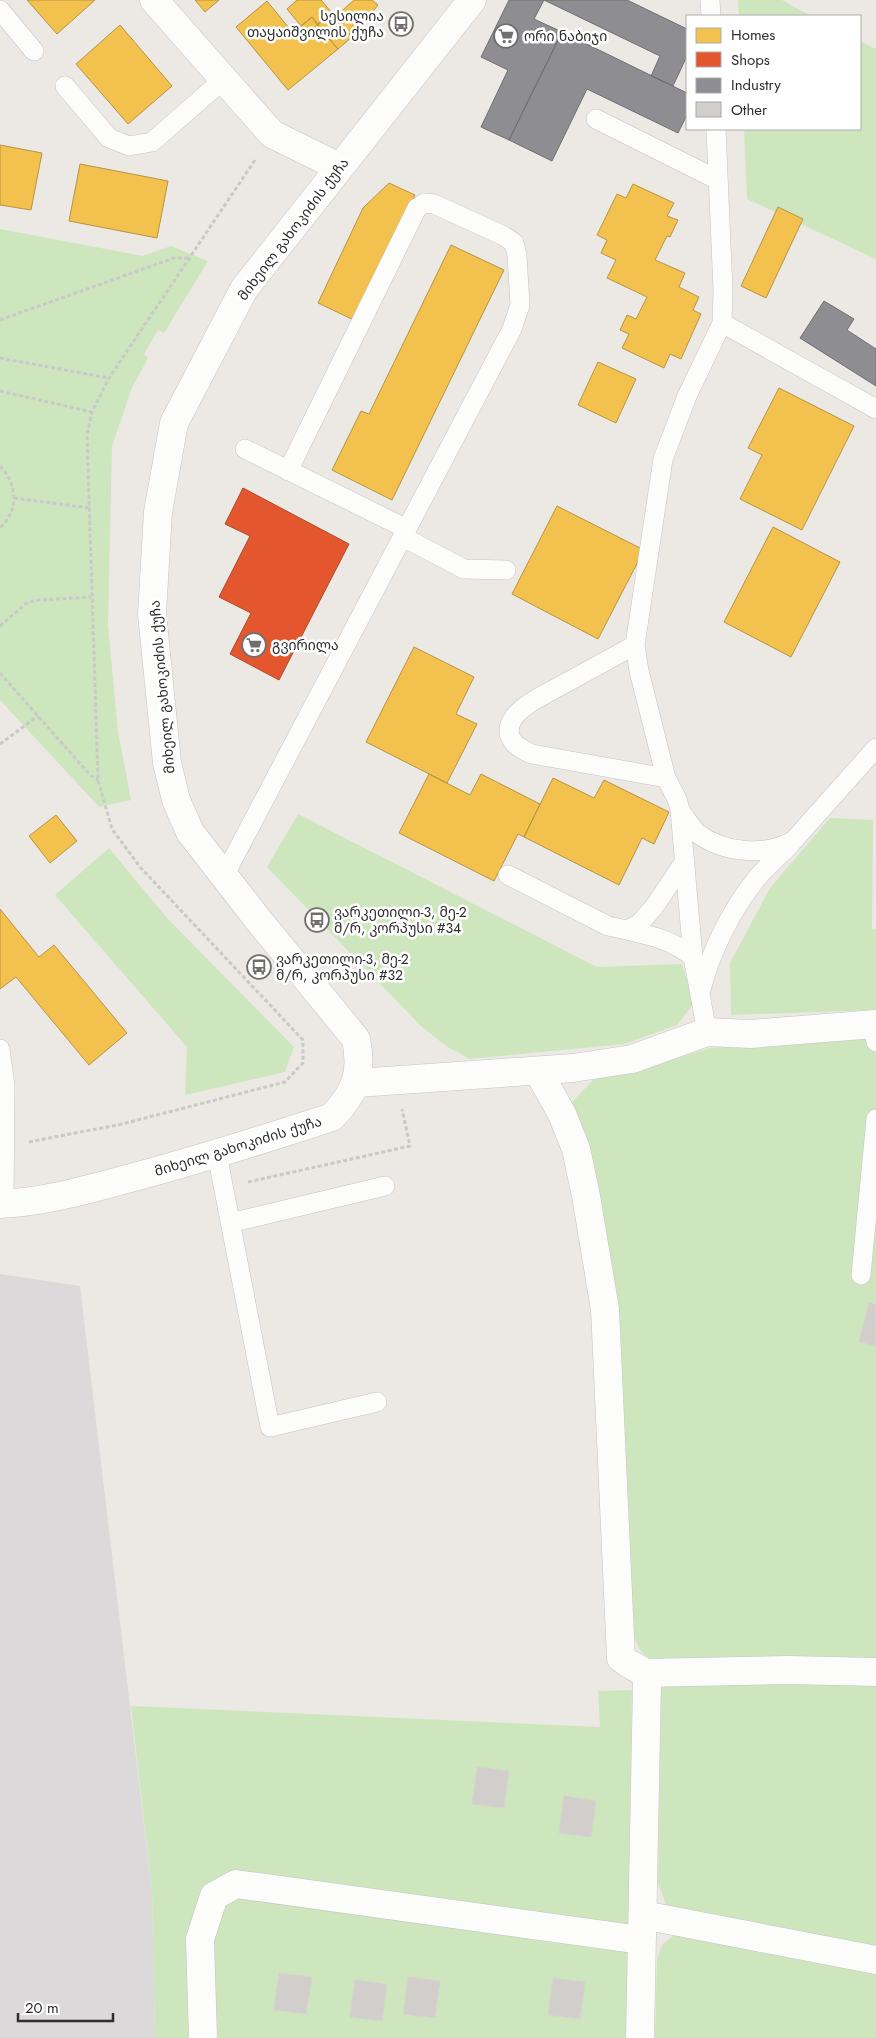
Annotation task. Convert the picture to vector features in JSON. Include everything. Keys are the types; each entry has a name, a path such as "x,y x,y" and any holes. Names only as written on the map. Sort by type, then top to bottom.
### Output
{"street":[{"path":"154,0 272,134 339,167"},
{"name":"მიხეილ გახოკიძის ქუჩა","path":"2,1204 80,1192 217,1154 332,1117 346,1102 357,1083 360,1056 356,1039 190,832 176,800 167,763 152,614 158,512 174,423 244,289 472,0"},
{"path":"357,1083 538,1071 632,1059 707,1032 750,1034 875,1030"},
{"path":"538,1071 562,1114 573,1140 586,1196 605,1309 621,1658 629,1666 638,1668 644,1673 647,1683 640,2038"},
{"path":"644,1673 789,1670 876,1672"},
{"path":"203,2038 200,1939 214,1896 236,1884 642,1928 876,1960"}],"lane":[{"path":"710,0 711,15"},
{"path":"0,10 34,51"},
{"path":"65,86 109,138 129,146 152,142 224,79"},
{"path":"596,119 718,180"},
{"path":"707,1032 693,957 680,810 677,799 666,778 639,671 636,644 663,459 684,404 722,323 723,290 716,130"},
{"path":"224,876 512,329 520,305 518,255 514,244 504,236 434,204 425,203 417,208 288,471"},
{"path":"722,323 876,409"},
{"path":"245,449 405,533 464,569 506,570"},
{"path":"636,644 532,702 514,717 510,728 511,739 519,749 532,754 666,778"},
{"path":"700,995 706,971 716,947 738,906 758,877 794,840 876,748"},
{"path":"680,810 696,832 712,841 740,850 766,851 782,847 794,840"},
{"path":"628,930 639,924 654,907 685,861"},
{"path":"508,875 608,926 661,938 678,945 693,957"},
{"path":"0,1049 5,1086 2,1204"},
{"path":"861,1275 876,1120"},
{"path":"217,1154 270,1427 377,1402"},
{"path":"230,1223 385,1186"}],"path":[{"path":"4,1147 122,1124 285,1082 303,1063 303,1040 147,874 112,828 98,780 91,597 87,435 92,412 109,378 272,134"},
{"path":"0,320 174,258 189,258"},
{"path":"0,358 109,378"},
{"path":"0,391 92,412"},
{"path":"0,466 10,478 14,498 10,517 0,528"},
{"path":"14,498 90,508"},
{"path":"0,626 28,602 91,597"},
{"path":"0,673 90,775 98,780"},
{"path":"0,744 38,716"},
{"path":"223,1188 410,1146 396,1081"}],"shaded area":[{"path":"0,1274 80,1286 152,1891 155,2038 0,2038"}],"green space":[{"path":"738,0 782,0 809,15 739,15"},
{"path":"861,42 876,49 876,259 747,199 744,130 861,130"},
{"path":"0,229 143,256 171,246 208,261 164,333 158,330 144,354 148,358 132,388 112,446 108,625 118,732 131,800 99,807 0,700"},
{"path":"298,814 597,967 682,964 694,1003 677,1025 624,1044 470,1059 446,1046 421,1026 267,867"},
{"path":"830,818 873,820 872,929 876,929 876,1010 731,1015 730,963 770,888"},
{"path":"109,848 167,918 294,1047 285,1072 185,1095 187,1047 55,895"},
{"path":"876,1034 876,1951 674,1913 666,1905 658,1883 661,1692 652,1663 640,1650 629,1628 570,1104 598,1075 647,1068 709,1048"},
{"path":"632,1690 627,2038 155,2038 152,1891 131,1706 600,1727 598,1691"},
{"path":"675,1934 876,1970 876,2038 655,2038 657,1959 662,1945"}],"building: Homes":[{"path":"27,0 95,0 57,34"},
{"path":"195,0 219,0 205,12"},
{"path":"297,0 321,0 332,13 317,25 312,17 301,26 287,9"},
{"path":"354,0 372,0 378,5 352,37 335,17"},
{"path":"267,1 293,33 312,17 338,49 288,90 236,27"},
{"path":"332,13 352,37 338,49 317,25"},
{"path":"120,25 172,86 128,124 76,64"},
{"path":"0,145 42,153 31,210 0,205"},
{"path":"80,164 168,181 157,238 69,221"},
{"path":"389,183 415,195 356,321 318,303 363,208"},
{"path":"633,184 674,203 667,216 678,220 670,237 667,236 655,260 685,273 679,287 699,297 693,310 701,314 681,359 670,354 664,368 622,348 629,334 620,330 627,315 636,319 647,297 607,278 616,260 601,253 607,240 597,235 617,194 626,198"},
{"path":"778,207 803,219 766,298 741,286"},
{"path":"451,245 504,270 392,500 332,470 361,411 369,414"},
{"path":"598,362 636,379 616,423 578,405"},
{"path":"779,388 854,426 802,530 740,499 762,455 748,448"},
{"path":"557,506 644,550 598,639 512,594"},
{"path":"773,527 840,562 791,657 724,622"},
{"path":"414,647 474,677 456,714 477,724 447,783 366,742"},
{"path":"429,774 470,795 481,774 540,804 524,837 518,834 494,881 399,833"},
{"path":"553,778 594,798 604,780 669,812 654,844 642,838 619,885 524,837"},
{"path":"56,815 77,841 50,863 29,836"},
{"path":"0,909 39,957 54,945 127,1033 89,1065 16,977 0,989"}],"building: Shops":[{"path":"243,488 349,544 279,680 230,654 251,613 219,597 250,536 225,524"}],"building: Industry":[{"path":"509,0 544,0 534,19 562,32 509,140 481,127 508,70 481,57"},
{"path":"544,0 627,0 686,29 686,58 673,86 651,76 660,56"},
{"path":"562,32 686,93 686,117 678,133 587,89 552,161 509,140"},
{"path":"824,301 854,319 847,330 876,349 876,386 800,338"}],"building: Other":[{"path":"869,1302 876,1304 876,1346 859,1342"},
{"path":"477,1767 509,1771 504,1808 472,1804"},
{"path":"564,1796 596,1801 591,1837 559,1833"},
{"path":"279,1973 312,1977 306,2014 274,2010"},
{"path":"408,1977 440,1981 435,2018 403,2014"},
{"path":"553,1978 585,1982 580,2019 548,2015"},
{"path":"355,1980 387,1984 382,2021 350,2017"}],"place":[{"name":"სესილია თაყაიშვილის ქუჩა","path":"401,24"},
{"name":"ორი ნაბიჯი","path":"506,36"},
{"name":"გვირილა","path":"254,645"},
{"name":"ვარკეთილი-3, მე-2 მ/რ, კორპუსი #34","path":"317,920"},
{"name":"ვარკეთილი-3, მე-2 მ/რ, კორპუსი #32","path":"259,967"}]}
